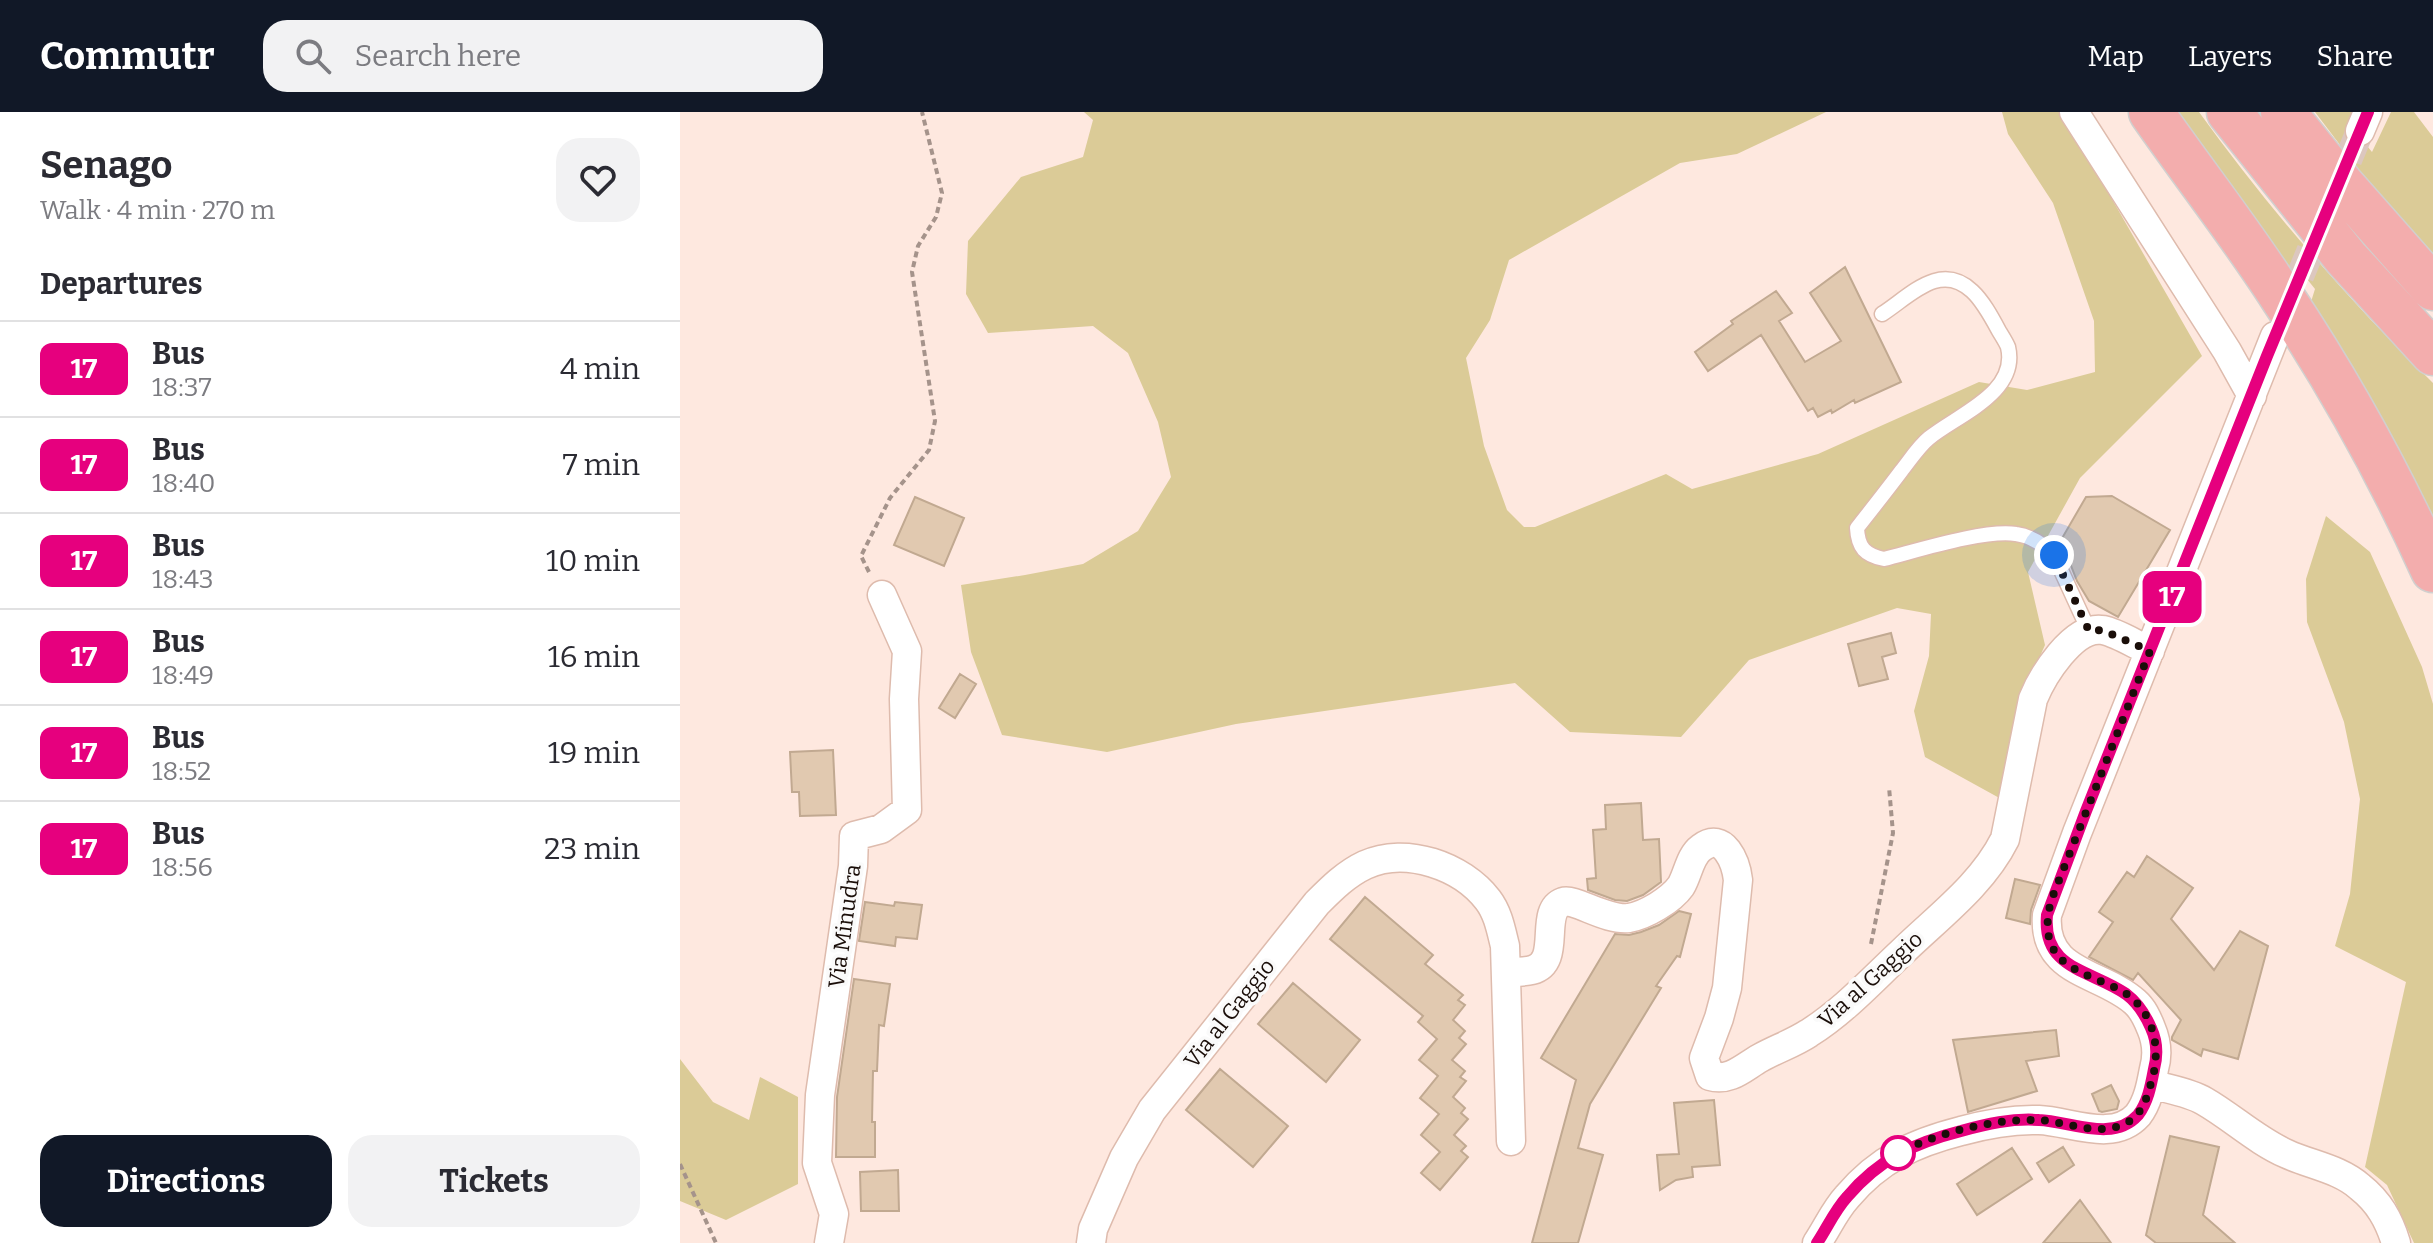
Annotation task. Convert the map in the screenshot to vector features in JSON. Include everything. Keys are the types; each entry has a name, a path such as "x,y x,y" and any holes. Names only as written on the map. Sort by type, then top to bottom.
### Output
{"highway":[{"path":"2151,112 2243,240 2346,398 2407,513 2433,570"},
{"path":"2229,112 2346,258 2433,353"},
{"path":"2283,112 2342,185 2433,288"},
{"path":"2407,513 2433,602"}],"street":[{"path":"2074,112 2227,351 2252,396"},
{"path":"1817,1243 1852,1192 1874,1170 1908,1148 1988,1124 2018,1120 2040,1120 2107,1130 2136,1117 2146,1101 2157,1049 2155,1036 2138,1004 2123,992 2065,963 2052,946 2046,925 2052,898 2275,336"},
{"name":"Via Minudra","path":"829,1243 834,1214 817,1163 820,1095 853,866 854,836 881,829 907,810 904,699 907,651 882,595"},
{"path":"2089,631 2102,630 2150,651"},
{"name":"Via al Gaggio","path":"1507,972 1533,970 1542,964 1548,954 1551,919 1556,908 1564,902 1572,902 1609,917 1629,918 1645,913 1671,896 1680,886 1698,850 1708,844 1719,844 1736,863 1738,880 1727,988 1704,1058 1710,1076 1719,1079 1731,1076 1809,1033 1861,990 1975,883 1997,855 2005,839 2033,699 2041,678 2075,640 2089,631"},
{"name":"Via al Gaggio","path":"1091,1243 1093,1229 1124,1158 1152,1110 1317,903 1342,879 1368,863 1396,858 1419,859 1444,866 1468,880 1489,901 1500,924 1505,946 1511,1141"},
{"path":"2151,1084 2201,1099 2274,1147 2337,1172 2358,1184 2376,1201 2387,1218 2396,1243"}],"lane":[{"path":"1882,314 1933,279 1948,278 1962,283 1974,293 2008,347 2006,376 1993,394 1928,439 1857,528 1858,541 1864,550 1884,559 1989,534 2014,534 2030,538 2054,555 2089,631"}],"path":[{"path":"882,595 861,556 890,498 929,450 935,421 912,272 918,246 936,217 942,193 922,112"},
{"path":"1861,990 1893,833 1889,787"},
{"path":"680,1164 716,1243"}],"shaded area":[{"path":"1084,112 1826,112 1737,154 1680,163 1509,260 1490,320 1466,358 1484,446 1507,510 1524,527 1535,527 1666,474 1692,489 1818,454 1979,382 2027,390 2095,372 2094,321 2053,203 2008,134 2002,112 2062,112 2202,356 2080,478 2028,572 2045,645 2030,679 2003,800 1925,757 1914,711 1929,656 1931,614 1897,608 1749,660 1681,737 1570,732 1515,683 1236,724 1107,752 1002,735 971,652 961,585 1083,564 1138,531 1171,477 1158,422 1128,353 1093,326 988,333 966,294 968,241 1021,177 1083,157 1093,120"},
{"path":"2167,112 2199,112 2310,252 2433,383 2433,534 2310,305 2315,289 2295,264 2291,276"},
{"path":"2315,112 2355,112 2350,125 2372,152 2391,112 2414,112 2433,137 2433,258 2378,195"},
{"path":"2326,516 2370,552 2422,667 2433,704 2433,1243 2414,1243 2387,1185 2365,1167 2406,982 2335,946 2350,894 2360,799 2344,722 2307,622 2306,579"},
{"path":"680,1059 713,1102 749,1120 760,1077 798,1097 798,1184 726,1220 680,1201"}],"building":[{"path":"1845,267 1901,382 1818,417 1813,408 1808,411 1761,335 1708,371 1695,352 1733,324 1731,321 1776,291 1792,313 1779,321 1805,362 1841,341 1810,293"},
{"path":"2112,496 2170,530 2118,617 2089,601 2077,581 2061,540 2086,497"},
{"path":"915,497 964,518 944,566 894,545"},
{"path":"1891,633 1896,653 1882,657 1888,679 1859,686 1848,644"},
{"path":"960,674 976,684 955,718 939,708"},
{"path":"833,750 836,815 800,816 799,792 792,792 790,752"},
{"path":"1641,803 1643,840 1659,839 1661,882 1643,895 1627,901 1588,890 1587,879 1596,878 1593,830 1606,829 1605,805"},
{"path":"2147,856 2193,888 2171,919 2214,970 2240,931 2268,946 2238,1059 2203,1049 2201,1056 2172,1040 2181,1020 2138,973 2133,980 2089,957 2113,922 2099,912 2127,872 2134,877"},
{"path":"2015,879 2040,885 2031,910 2030,924 2006,918"},
{"path":"1365,897 1433,955 1425,964 1463,995 1458,1000 1465,1005 1453,1020 1465,1031 1459,1038 1466,1044 1452,1060 1465,1071 1460,1077 1466,1081 1453,1097 1465,1108 1461,1113 1468,1119 1454,1135 1466,1146 1461,1151 1468,1157 1440,1190 1421,1173 1440,1152 1421,1135 1439,1114 1420,1098 1438,1076 1419,1060 1437,1039 1418,1022 1423,1016 1330,939"},
{"path":"865,902 894,906 895,902 922,905 917,939 896,937 895,946 859,941"},
{"path":"1679,911 1691,914 1680,957 1677,956 1656,986 1661,988 1590,1104 1578,1148 1603,1155 1578,1243 1532,1243 1576,1080 1541,1058 1615,934 1641,932 1659,925"},
{"path":"854,979 890,984 884,1026 879,1025 877,1071 873,1071 875,1157 836,1157 837,1097"},
{"path":"1293,983 1360,1040 1326,1082 1258,1024"},
{"path":"2056,1030 2059,1056 2026,1061 2037,1091 1968,1112 1953,1040"},
{"path":"1220,1069 1288,1126 1253,1167 1186,1110"},
{"path":"2111,1085 2119,1101 2117,1109 2099,1111 2092,1094"},
{"path":"1714,1100 1720,1165 1692,1167 1693,1177 1676,1180 1660,1190 1657,1155 1679,1154 1674,1103"},
{"path":"2170,1136 2219,1147 2203,1215 2235,1243 2156,1243 2146,1235"},
{"path":"2063,1147 2074,1165 2049,1182 2037,1163"},
{"path":"2012,1148 2032,1179 1977,1215 1957,1184"},
{"path":"898,1170 899,1211 861,1211 860,1172"},
{"path":"2080,1200 2111,1243 2043,1243"}],"tunnel":[{"path":"2284,315 2360,131"}],"bus line":[{"name":"17","path":"1817,1243 1845,1199 1874,1170 1908,1148 1988,1124 2018,1120 2040,1120 2107,1130 2136,1117 2146,1101 2157,1049 2147,1018 2138,1004 2123,992 2065,963 2052,946 2046,925 2047,915 2267,356 2368,112"}],"route":[{"path":"1898,1153 1895,1154 1941,1136 2018,1120 2040,1120 2107,1130 2136,1117 2146,1101 2157,1049 2147,1018 2138,1004 2123,992 2065,963 2052,946 2046,925 2052,898 2150,651 2102,630 2089,631 2054,555"}]}
